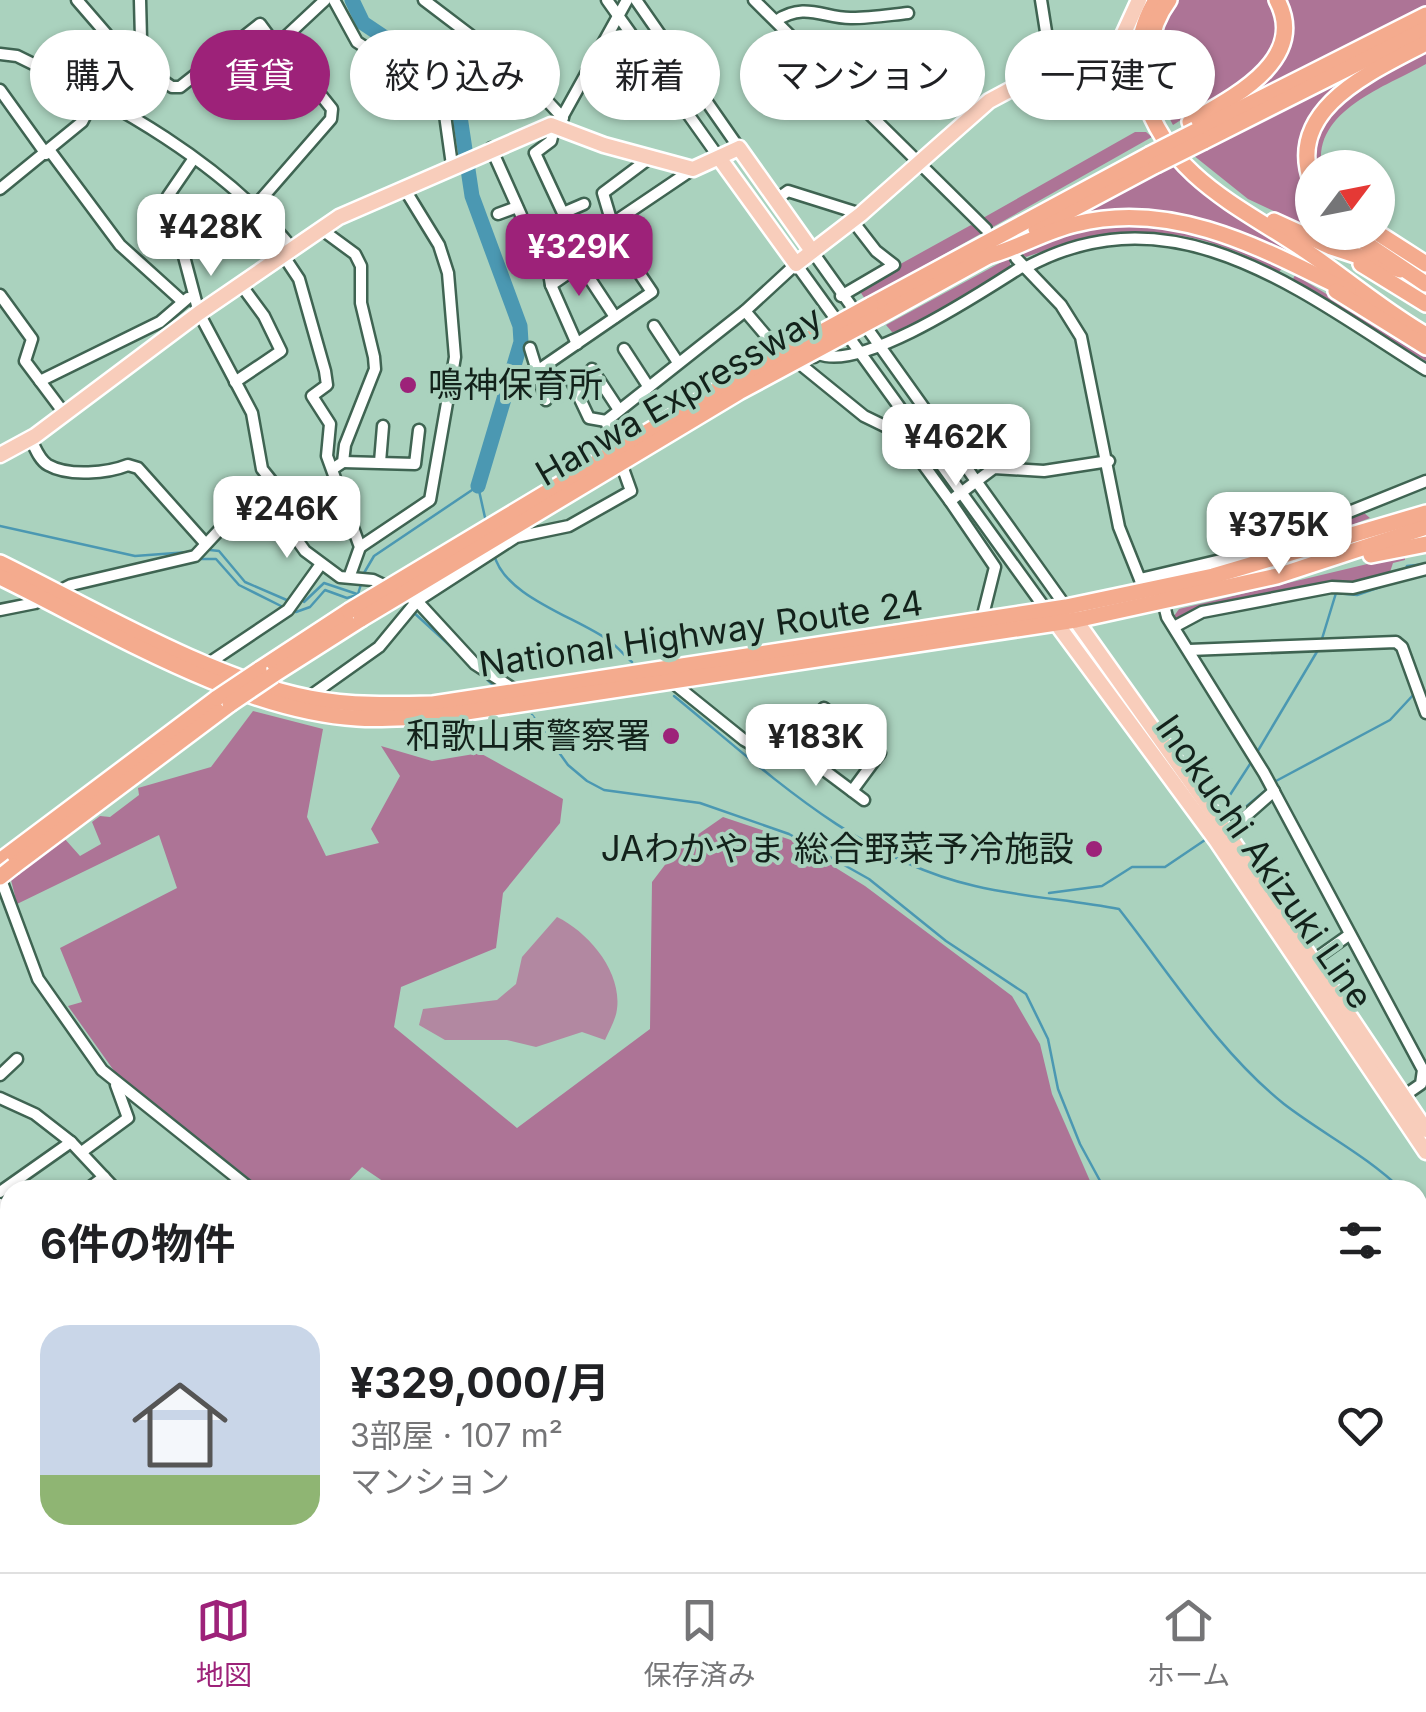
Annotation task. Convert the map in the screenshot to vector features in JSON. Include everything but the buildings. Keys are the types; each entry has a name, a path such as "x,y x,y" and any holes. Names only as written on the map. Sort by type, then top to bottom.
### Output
{"highway":[{"path":"1156,0 1142,28 1138,58 1145,98 1163,139 1213,192 1426,324"},
{"path":"1169,0 1155,23 1149,61 1158,104 1178,144 1237,199 1295,229"},
{"path":"1150,156 1197,131 1273,62 1285,32 1277,0"},
{"name":"Hanwa Expressway","path":"875,311 1043,210 1426,14"},
{"name":"Hanwa Expressway","path":"1197,131 1426,29"},
{"path":"1311,150 1311,130 1329,103 1352,84 1426,43"},
{"name":"Hanwa Expressway","path":"1,885 9,860 224,701 355,615 729,383 988,256 1150,156"},
{"path":"988,256 1074,224 1127,217 1200,227 1279,257 1426,335"},
{"path":"1395,244 1426,264"},
{"path":"1334,250 1426,304"},
{"path":"1337,250 1400,270"},
{"path":"1373,250 1426,284"},
{"path":"1306,251 1378,307"},
{"path":"1279,257 1426,347"},
{"path":"1407,519 1426,504"},
{"name":"National Highway Route 24","path":"1071,614 1143,586 1426,513"},
{"name":"National Highway Route 24","path":"306,704 397,705 666,677 1163,601 1338,559 1426,527"},
{"path":"1338,559 1426,544"},
{"name":"National Highway Route 24","path":"0,563 50,594 202,668 356,718 434,716 533,704 981,623 1052,617"},
{"name":"National Highway Route 24","path":"0,577 50,594"}],"main road":[{"path":"1124,30 1138,0"},
{"path":"720,158 796,264 1005,92"},
{"path":"0,454 30,438 321,229 453,164 559,122 604,144 693,168 738,148 812,252"},
{"name":"Inokuchi Akizuki Line","path":"1071,614 1399,1100 1426,1152"},
{"name":"Inokuchi Akizuki Line","path":"1052,617 1222,837"},
{"name":"Inokuchi Akizuki Line","path":"1399,1100 1426,1130"}],"street":[{"path":"77,0 103,30"},
{"path":"136,30 140,0"},
{"path":"293,30 325,0"},
{"path":"334,0 358,42 433,91 445,115 453,164"},
{"path":"424,0 524,76 559,122"},
{"path":"608,0 720,158"},
{"path":"569,226 535,153 551,141 616,13 627,0"},
{"path":"636,0 738,148"},
{"path":"754,0 986,229"},
{"path":"886,0 888,15"},
{"path":"1041,0 1046,30"},
{"path":"776,21 788,12 836,13 846,19 908,13"},
{"path":"0,54 30,63"},
{"path":"0,90 5,107 48,152 120,245 188,299 199,313 252,413 267,479 286,499 295,537 340,577 354,575 373,580 416,604 476,664 533,704"},
{"path":"256,204 332,119 330,107"},
{"path":"0,189 83,120"},
{"path":"137,120 256,204 288,251 325,372 327,385 312,396 330,424 326,440 338,465 360,547 354,575"},
{"path":"488,149 517,206 525,265"},
{"path":"537,372 652,292 617,240 604,193 651,157"},
{"path":"188,299 168,196 192,161"},
{"path":"613,223 693,168"},
{"path":"360,547 430,500 455,358 444,256 404,188"},
{"path":"776,199 788,192 857,217 876,251 894,265 841,296"},
{"path":"563,213 584,204"},
{"path":"498,214 517,206"},
{"path":"321,229 355,254 361,266 361,303 376,369 338,465"},
{"path":"577,344 551,285 542,233 561,235 615,317"},
{"path":"802,363 819,354 833,359 878,346 1021,264 1120,238 1153,237 1208,248 1260,269 1426,370"},
{"path":"551,285 617,240"},
{"path":"812,252 1071,614"},
{"path":"606,421 745,311 796,264 1052,617"},
{"path":"1021,264 1066,310 1081,337 1109,460 1119,527 1143,586 1370,512 1426,481"},
{"path":"235,382 281,351 264,316 242,286"},
{"path":"0,295 32,339 32,348 23,356 64,413"},
{"path":"40,381 160,322 188,299"},
{"path":"745,311 761,332 864,416 901,434 995,566 981,623"},
{"path":"654,326 678,362"},
{"path":"530,348 546,400"},
{"path":"624,349 648,386"},
{"path":"592,369 619,410"},
{"path":"572,382 589,418 606,421"},
{"path":"306,704 378,647 416,604 516,537 569,526 631,492 606,421"},
{"path":"380,462 384,426"},
{"path":"338,465 415,464 419,430"},
{"path":"30,438 43,462 53,468 110,472 128,465 138,468 206,543"},
{"path":"950,501 994,468 1044,471 1109,460"},
{"path":"0,610 190,558 267,479"},
{"path":"1395,562 1401,575"},
{"path":"202,668 288,610 321,564"},
{"path":"1174,627 1202,612 1332,587 1353,588 1426,569"},
{"path":"1163,601 1174,627 1274,791 1410,1044 1424,1079 1399,1100"},
{"path":"1189,650 1396,642 1402,648 1426,713"},
{"path":"666,677 744,740 776,759 824,708 880,754 852,790"},
{"path":"792,746 864,800"},
{"path":"1222,837 1274,791"},
{"path":"1,885 38,979 116,1086 128,1118 82,1151"},
{"path":"1308,964 1349,935"},
{"path":"0,1075 17,1059"},
{"path":"116,1086 239,1180"},
{"path":"0,1098 35,1114 82,1151 107,1180"},
{"path":"17,1180 71,1142"},
{"path":"100,1180 104,1177"}],"shaded area":[{"path":"1179,0 1270,0 1280,32 1265,66 1215,98 1215,30 1162,30"},
{"path":"1284,0 1426,0 1426,6 1239,100 1285,43 1289,16"},
{"path":"1426,50 1426,64 1356,103 1329,130 1322,150 1314,150 1321,125 1333,109 1368,82"},
{"path":"1379,60 1335,91 1312,117 1301,150 1295,150 1295,221 1248,199 1193,155"},
{"path":"1135,132 1146,132 1152,137 865,299 861,293 866,283 971,225 981,231 989,226 983,218"},
{"path":"1176,164 1216,202 1311,265 1204,223 1063,222"},
{"path":"1107,222 1195,230 1284,266 1279,272 1246,256 1184,236 1124,233 1026,257 1022,254 1010,260 1010,270 900,331 892,332 886,325 1020,252"},
{"path":"1295,275 1426,354 1426,361 1292,281"},
{"path":"1363,512 1370,518 1259,560 1159,583 1153,577 1215,566"},
{"path":"1405,555 1405,560 1393,563 1390,572 1351,583 1328,583 1180,621 1174,616 1179,609"},
{"path":"253,711 323,729 307,817 326,856 379,843 371,829 400,776 381,746 432,761 480,753 563,799 560,823 503,893 496,948 401,987 394,1027 517,1128 650,1029 652,882 677,849 723,817 791,840 865,886 1012,996 1040,1044 1052,1094 1090,1180 381,1180 362,1167 350,1180 251,1180 117,1075 68,1006 82,1002 60,948 177,888 159,835 17,904 11,880 64,838 80,856 101,844 92,822 100,816 110,817 139,795 138,788 211,767"},
{"path":"557,917 591,943 614,981 617,1009 605,1040 582,1032 536,1047 507,1040 445,1040 419,1025 423,1009 497,1000 516,984 522,957"}],"waterway":[{"path":"352,0 363,23 442,76 458,103 472,196 520,326 521,342 478,486"},
{"path":"364,573 374,556 478,486 486,522"},
{"path":"0,526 135,556 189,552"},
{"path":"210,550 219,551 245,582 289,601"},
{"path":"494,554 500,569 526,594 608,640 632,662"},
{"path":"199,559 216,559 239,585 283,607"},
{"path":"1405,571 1407,566 1426,564"},
{"path":"1321,642 1336,593 1357,595 1403,579"},
{"path":"358,594 362,581"},
{"path":"304,602 324,583 357,594"},
{"path":"296,612 310,607 325,590 347,598 357,595"},
{"path":"412,611 492,684"},
{"path":"1256,754 1318,650"},
{"path":"1276,781 1390,720 1415,693"},
{"path":"674,696 814,809 891,855 975,886 1119,909 1217,1037 1260,1083 1390,1180"},
{"path":"532,715 568,765 587,781 604,790 700,803 789,834 869,879 946,941 1026,994 1048,1039 1058,1089 1100,1180"},
{"path":"1235,816 1228,798 1252,761"},
{"path":"1230,820 1266,790"},
{"path":"1049,893 1102,886 1132,867 1165,867 1205,840"}],"place":[{"name":"鳴神保育所","path":"408,385"},
{"name":"和歌山東警察署","path":"671,736"},
{"name":"JAわかやま 総合野菜予冷施設","path":"1094,849"}]}
